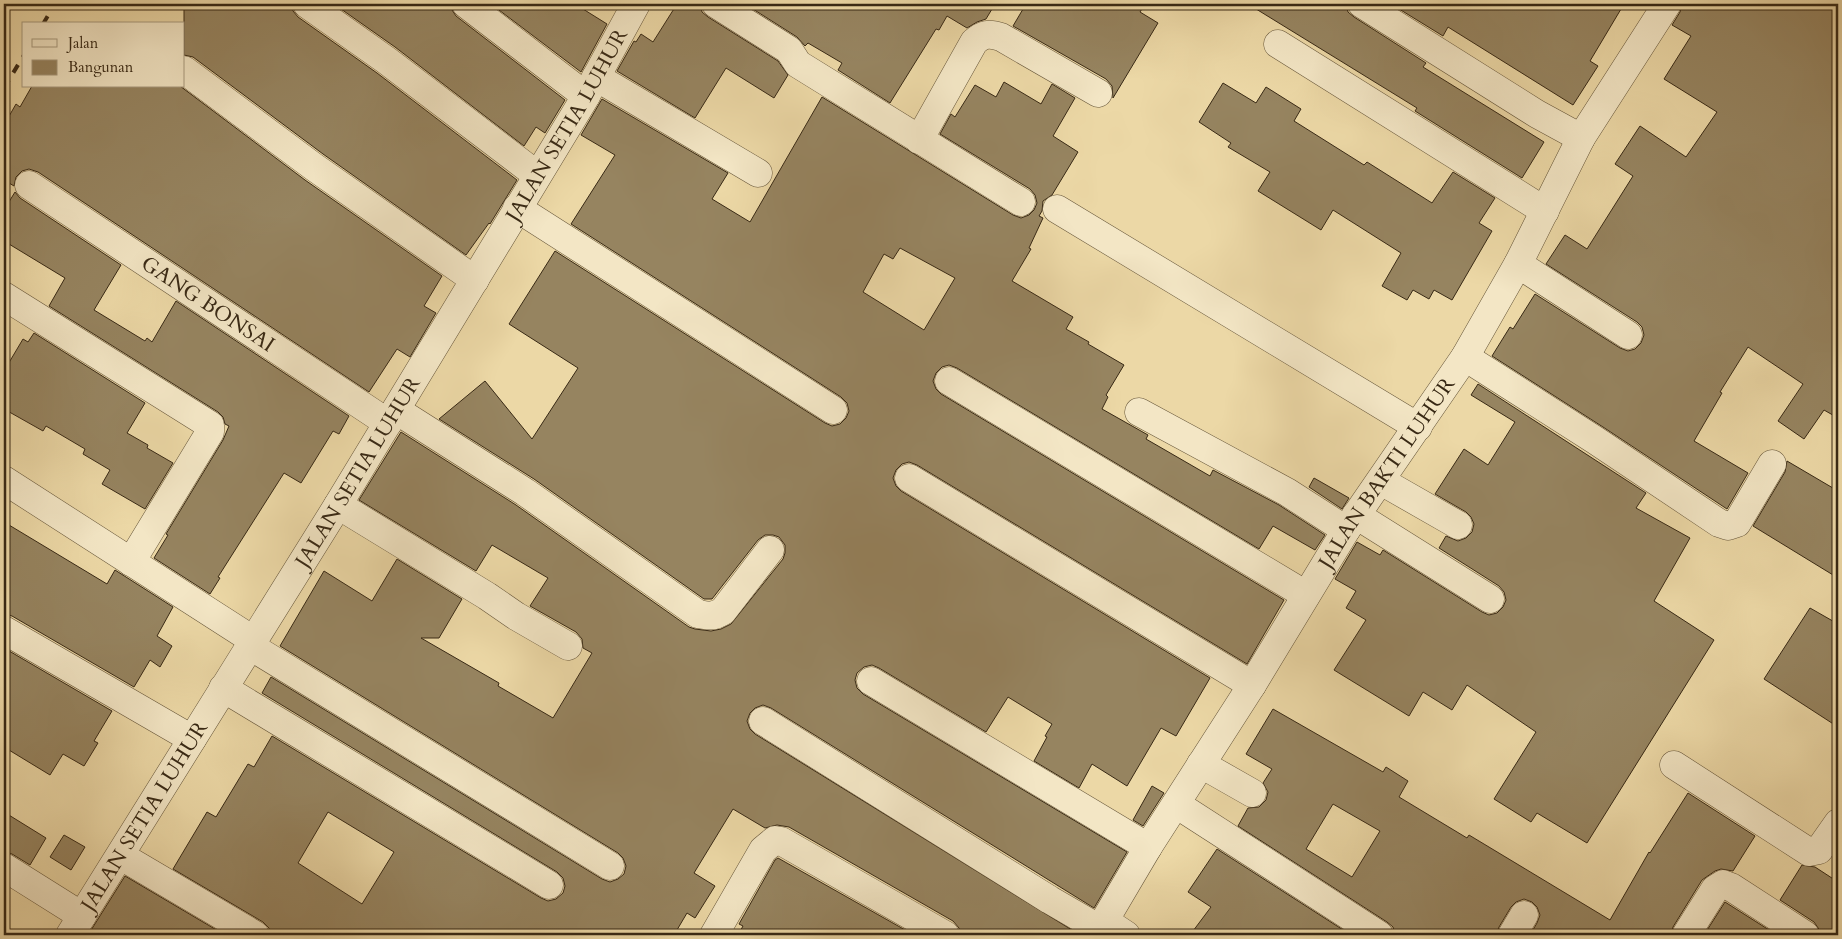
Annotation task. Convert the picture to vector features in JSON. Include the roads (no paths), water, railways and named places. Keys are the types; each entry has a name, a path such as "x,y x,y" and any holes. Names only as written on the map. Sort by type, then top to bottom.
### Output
{"street":[{"path":"307,4 386,60 537,175"},
{"path":"466,4 591,86 758,173"},
{"name":"JALAN SETIA LUHUR","path":"76,926 392,417 591,86 636,4"},
{"path":"716,4 789,50 798,64 1021,202"},
{"path":"1362,4 1537,114 1581,138"},
{"name":"JALAN BAKTI LUHUR","path":"1107,930 1148,847 1252,685 1351,523 1465,357 1518,264 1581,138 1667,4"},
{"path":"919,140 974,42 992,33 1098,93"},
{"path":"1278,44 1545,211"},
{"path":"185,71 314,167 475,280"},
{"name":"GANG BONSAI","path":"29,184 392,417 525,492 698,614 716,616 723,611 770,550"},
{"path":"517,208 833,410"},
{"path":"1057,209 1418,427"},
{"path":"1518,264 1628,334"},
{"path":"4,296 205,420 210,425 210,432 130,562"},
{"path":"1465,357 1595,440 1719,524 1728,526 1737,523 1772,464"},
{"path":"949,381 1306,595"},
{"path":"1139,412 1287,492 1351,523 1490,599"},
{"path":"908,478 1252,685"},
{"path":"4,480 251,643 610,866"},
{"path":"1381,481 1458,525"},
{"path":"338,505 487,596 516,616 568,646"},
{"path":"4,630 192,739"},
{"path":"871,682 1148,847"},
{"path":"223,688 549,885"},
{"path":"763,721 1050,900 1107,930"},
{"path":"1201,764 1252,793"},
{"path":"1674,766 1809,852 1819,850 1838,823"},
{"path":"1176,804 1379,935"},
{"path":"714,935 763,850 775,840 781,841 945,935"},
{"path":"121,856 255,935"},
{"path":"4,867 76,926"},
{"path":"1686,935 1715,889 1723,884 1731,886 1804,935"}],"railway":[{"path":"44,22 55,4"},
{"path":"4,88 22,58"}]}
